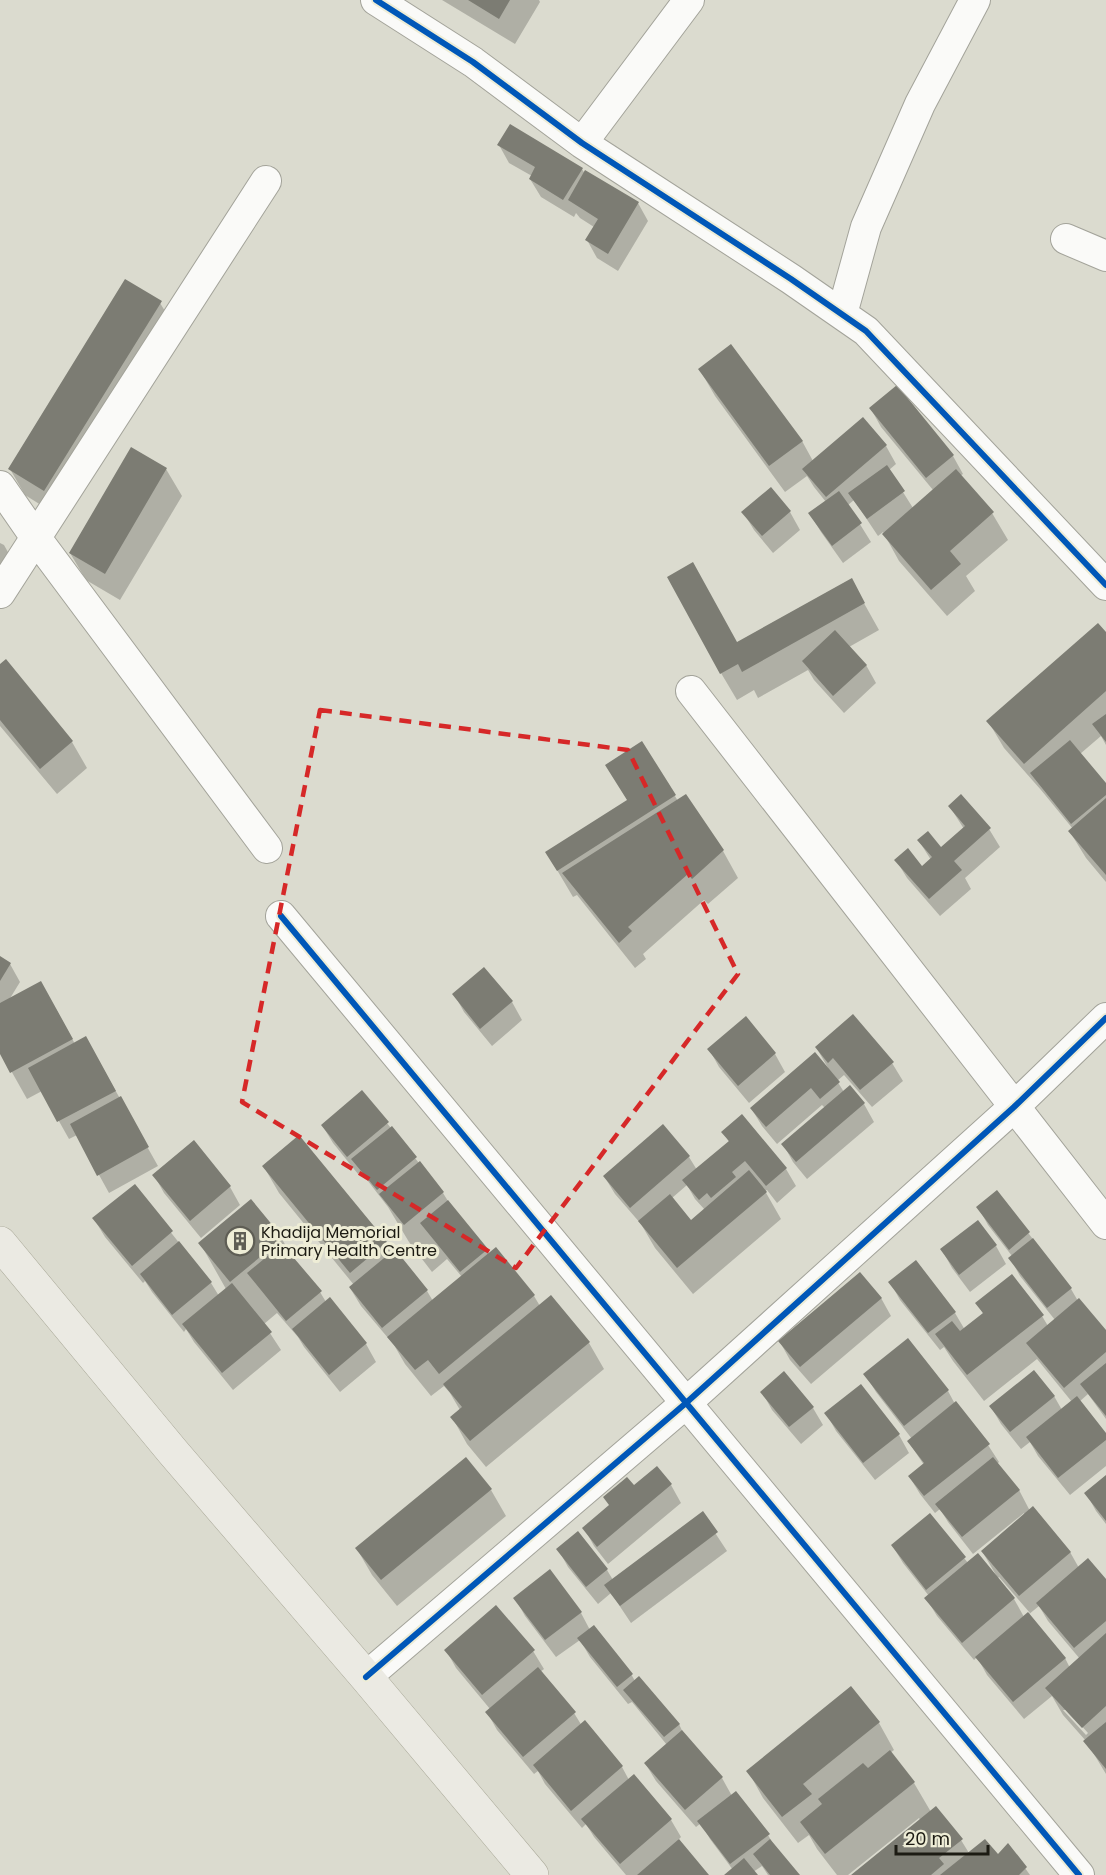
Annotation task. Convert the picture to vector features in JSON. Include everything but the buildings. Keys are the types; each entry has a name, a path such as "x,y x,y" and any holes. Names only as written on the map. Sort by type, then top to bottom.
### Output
{"main road":[{"path":"0,1243 173,1452 532,1875"}],"street":[{"path":"376,0 473,62 582,143 791,279 866,331 1106,585"},
{"path":"582,143 689,0"},
{"path":"842,314 866,226 920,104 975,0"},
{"path":"0,593 266,181"},
{"path":"1066,239 1106,256"},
{"path":"0,486 36,538 267,848"},
{"path":"691,691 1106,1224"},
{"path":"281,916 1079,1875"},
{"path":"366,1677 686,1403 1014,1107 1106,1018"}],"highlighted area":[{"path":"320,710 628,750 738,974 516,1268 242,1102"}],"cycle path":[{"path":"376,0 473,62 582,143 791,279 866,331 1106,585"},
{"path":"281,916 1079,1875"},
{"path":"366,1677 686,1403 1014,1107 1106,1018"}],"place":[{"name":"Khadija Memorial Primary Health Centre","path":"240,1241"}]}
